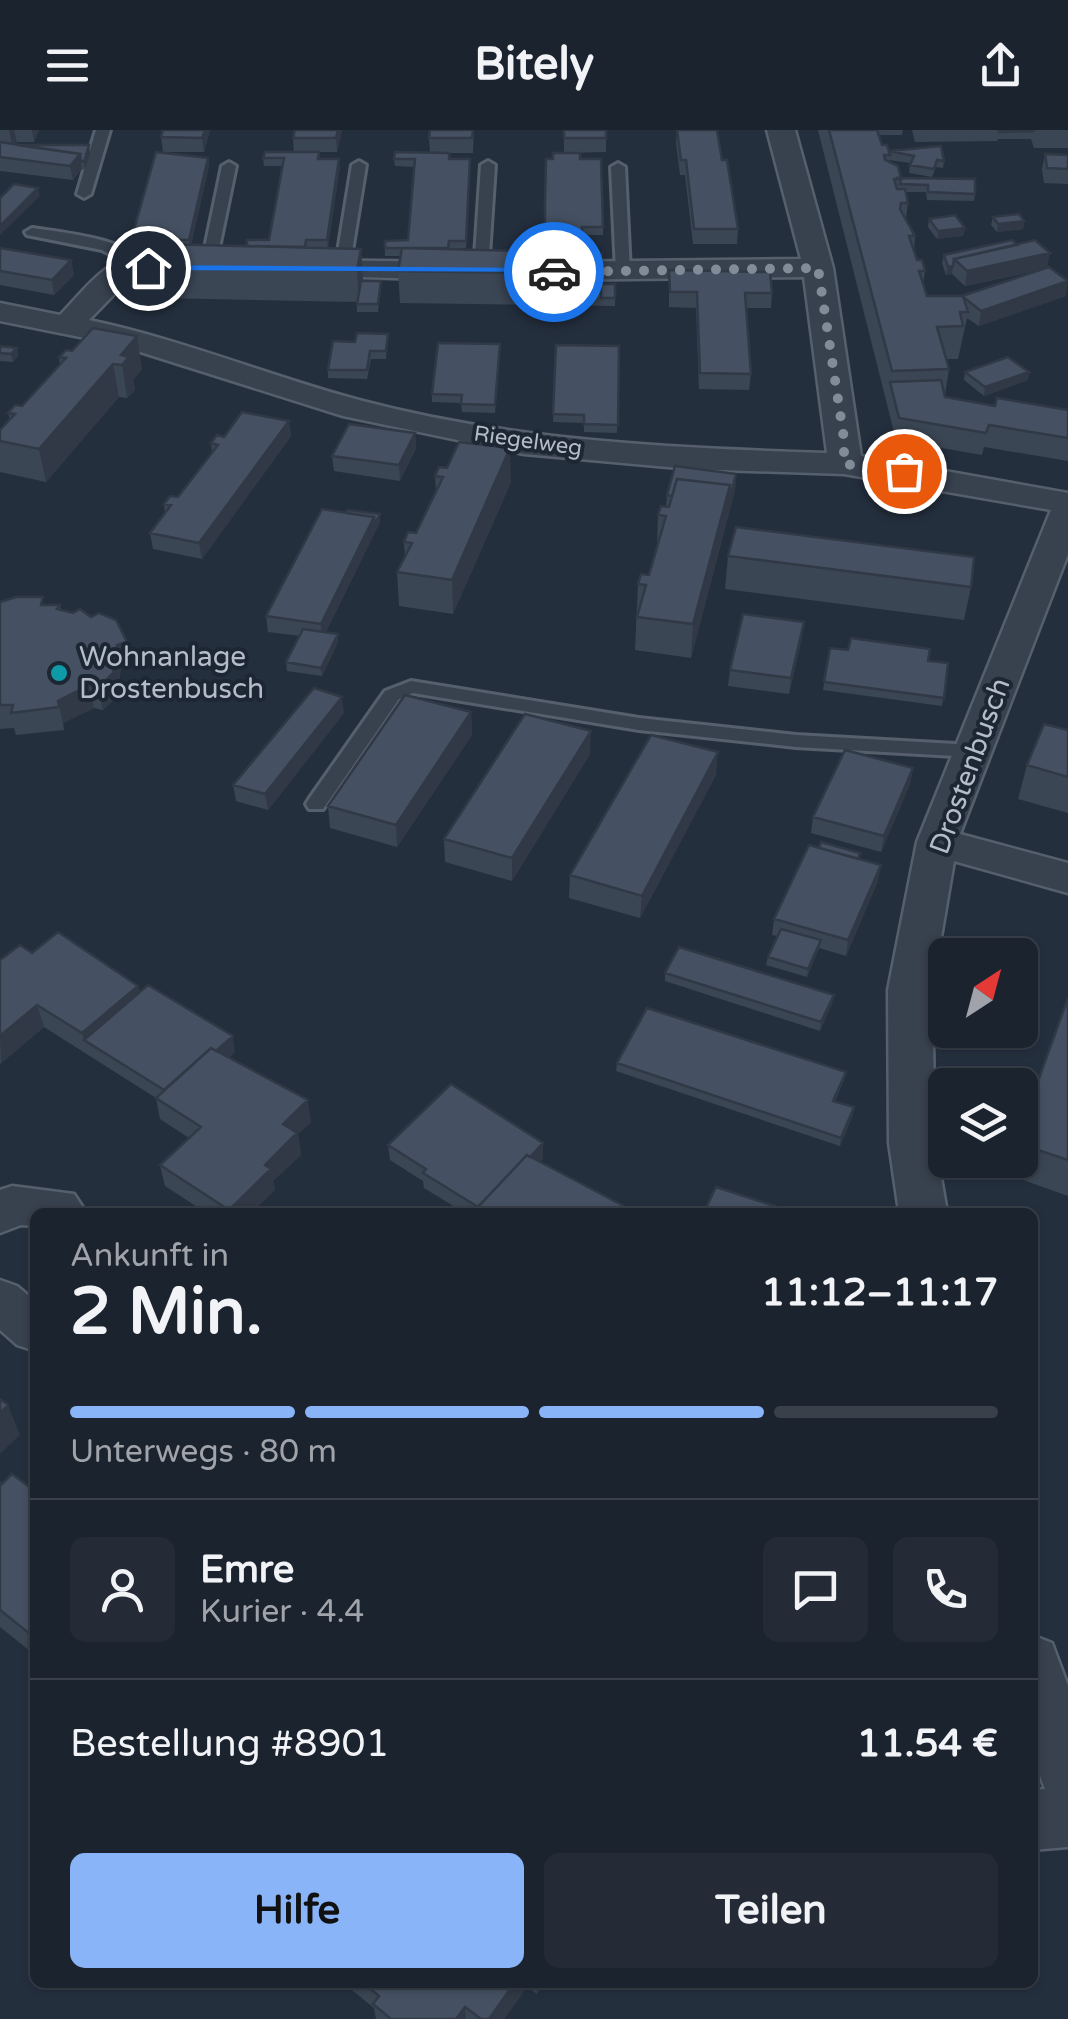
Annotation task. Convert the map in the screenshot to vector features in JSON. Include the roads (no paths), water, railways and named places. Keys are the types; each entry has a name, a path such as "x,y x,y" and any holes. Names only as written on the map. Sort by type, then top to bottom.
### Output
{"street":[{"path":"781,130 818,268 844,439 844,464"},
{"path":"67,325 119,273 148,268 623,272 678,266 818,268"},
{"name":"Riegelweg","path":"0,312 121,336 294,394 404,422 524,444 690,459 844,464 904,471 1068,506"},
{"name":"Drostenbusch","path":"923,1208 912,1143 910,990 937,842 1068,506"},
{"path":"937,842 1068,878"},
{"path":"0,1214 12,1205 33,1208"},
{"path":"0,1301 30,1326"},
{"path":"1038,1681 1068,1775"},
{"path":"1038,1820 1068,1817"}],"lane":[{"path":"84,194 103,130"},
{"path":"342,270 359,165"},
{"path":"481,271 488,165"},
{"path":"208,267 229,166"},
{"path":"618,166 623,272"},
{"path":"32,232 101,244 128,253 148,268"},
{"path":"316,804 392,695 411,687 639,724 796,740 973,751"}],"place":[{"name":"Wohnanlage Drostenbusch","path":"59,673"}]}
